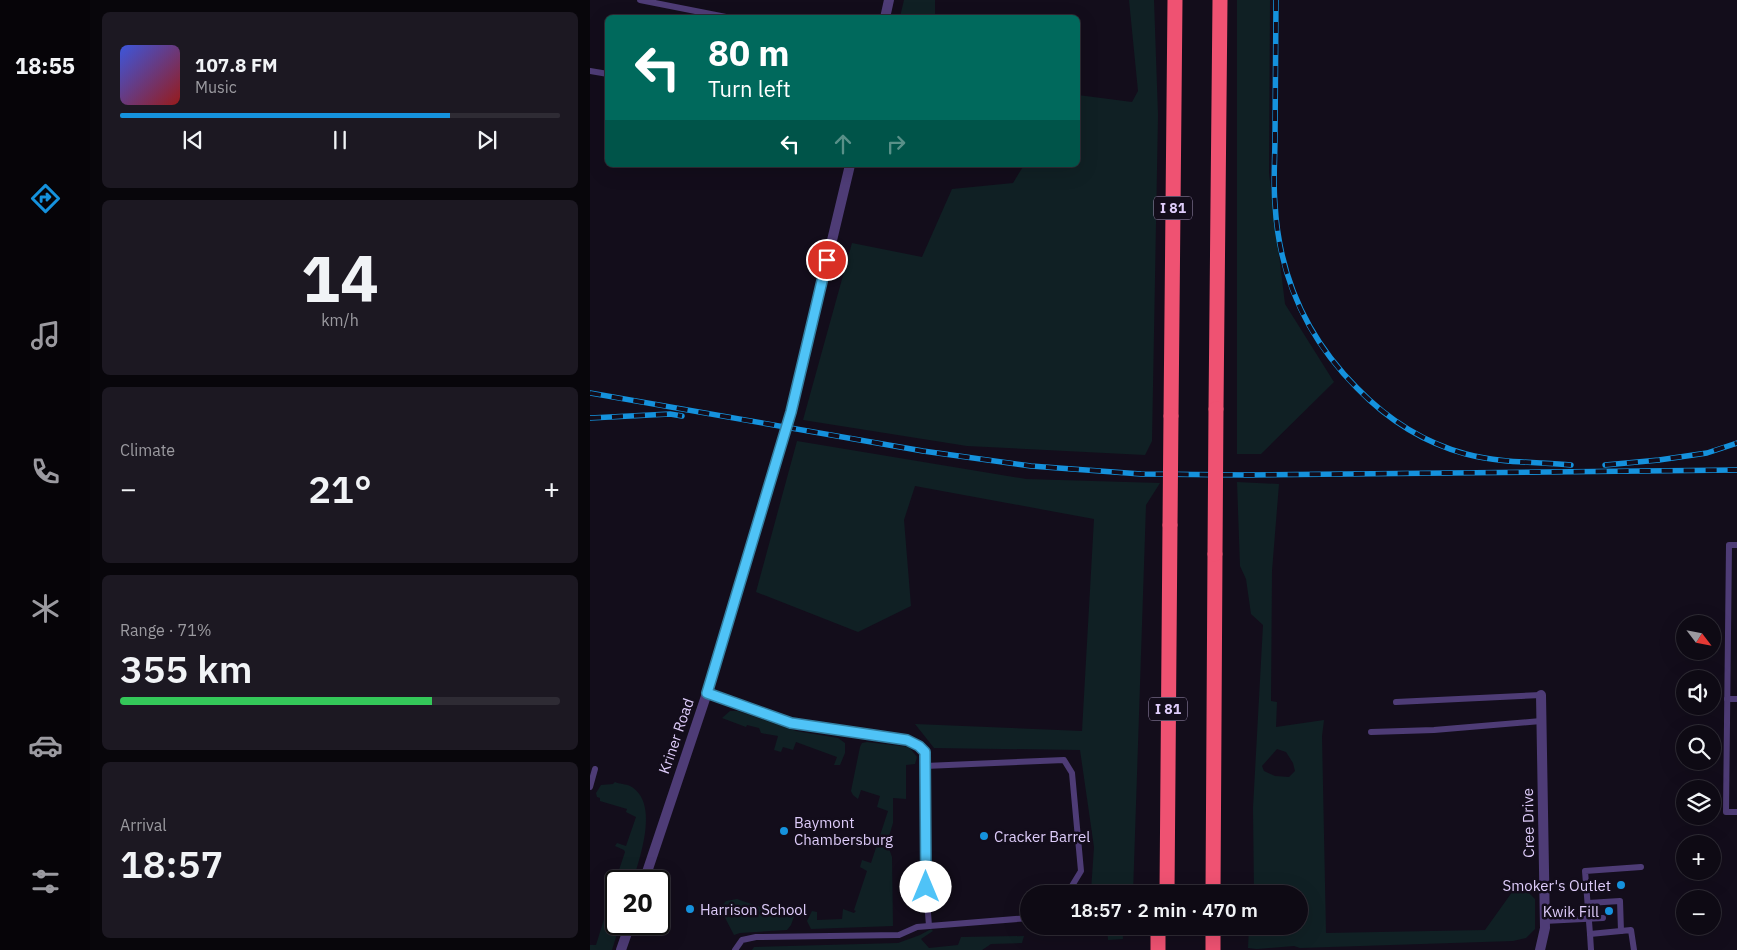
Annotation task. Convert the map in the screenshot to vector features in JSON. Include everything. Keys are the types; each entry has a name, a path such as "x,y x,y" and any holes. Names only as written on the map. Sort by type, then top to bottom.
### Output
{"highway":[{"name":"I 81","path":"1167,885 1175,0"},
{"path":"1213,885 1220,0"},
{"path":"1158,935 1158,950"},
{"path":"1167,935 1168,950"},
{"path":"1213,935 1213,950"}],"street":[{"path":"886,15 889,0"},
{"name":"Kriner Road","path":"648,870 707,693 791,412 850,167"},
{"name":"Cree Drive","path":"1540,950 1545,928 1541,695"},
{"path":"622,950 627,935"}],"lane":[{"path":"640,0 716,15"},
{"path":"590,71 605,74"},
{"path":"1737,545 1729,545 1726,812 1737,812"},
{"path":"707,693 791,723 907,740 919,746 925,752 926,887 929,926"},
{"path":"1396,702 1541,695"},
{"path":"1727,699 1737,699"},
{"path":"1371,732 1434,730 1541,722"},
{"path":"925,766 1064,760 1072,774 1081,870 1072,885"},
{"path":"590,787 595,770"},
{"path":"1591,950 1585,871 1641,867"},
{"path":"1588,903 1620,900 1618,918 1621,931"},
{"path":"1544,920 1603,918"},
{"path":"735,950 742,940 756,937 899,935 917,927 1020,919"},
{"path":"1590,934 1631,930 1634,950"}],"shaded area":[{"path":"904,0 935,0 935,15 900,15"},
{"path":"1129,0 1154,0 1158,115 1152,441 1145,455 967,446 803,420 852,243 922,257 952,189 1013,183 1023,167 1080,167 1080,95 1132,102 1138,91"},
{"path":"1237,0 1270,0 1269,173 1285,304 1334,382 1261,454 1237,454"},
{"path":"797,441 1026,479 1160,483 1146,505 1133,885 1091,885 1094,847 1080,750 934,748 915,724 1082,731 1094,519 915,486 904,520 911,606 858,632 756,592"},
{"path":"1237,482 1279,484 1272,571 1271,701 1277,702 1276,727 1324,720 1322,736 1326,933 1485,930 1515,888 1524,888 1535,899 1535,929 1526,938 1513,941 1248,948 1249,935 1308,935 1308,885 1254,885 1253,808 1263,625 1251,614 1246,579 1240,566","holes":["1277,749 1286,752 1293,763 1295,771 1289,777 1275,776 1264,771 1262,766"]},
{"path":"730,711 738,711 796,731 838,738 845,743 845,753 840,765 834,765 837,757 796,742 793,750 783,747 781,752 774,750 778,736 761,733 759,728 747,725 746,727 722,718"},
{"path":"862,743 909,747 917,757 915,764 906,765 906,799 893,798 893,823 887,843 892,857 893,926 811,929 807,921 812,911 817,912 817,920 842,919 843,909 854,913 856,911 854,910 867,871 860,867 862,860 871,863 888,811 877,807 880,796 861,790 858,799 851,791 860,747"},
{"path":"615,782 630,786 639,794 644,804 646,817 645,831 636,870 619,870 625,852 615,846 617,843 626,846 636,817 626,812 627,809 600,801 600,798 597,797 596,793 601,785 613,784"},
{"path":"737,899 784,915 788,906 792,908 795,914 791,925 787,930 734,935 720,908 726,901"},
{"path":"605,916 605,935 617,935 612,950 590,950 590,945 596,945"},
{"path":"931,929 933,931 921,939 929,948 958,945 961,937 1024,936 1022,943 991,944 982,950 752,950 754,947 898,943"},
{"path":"1108,935 1123,935 1123,939 1108,940"}],"railway":[{"path":"1276,0 1274,187 1278,231 1289,281 1298,304 1323,348 1357,388 1381,410 1421,436 1451,449 1479,457 1518,462 1571,465"},
{"path":"590,393 923,451 1031,466 1141,474 1248,475 1737,470"},
{"path":"590,418 670,414 682,416"},
{"path":"1605,465 1707,453 1737,443"}],"place":[{"name":"Baymont Chambersburg","path":"784,831"},
{"name":"Cracker Barrel","path":"984,836"},
{"name":"Smoker's Outlet","path":"1621,885"},
{"name":"Harrison School","path":"690,909"},
{"name":"Kwik Fill","path":"1609,911"}],"route":[{"path":"827,260 791,412 707,693 791,723 891,737 907,740 919,746 925,752 926,887"}]}
